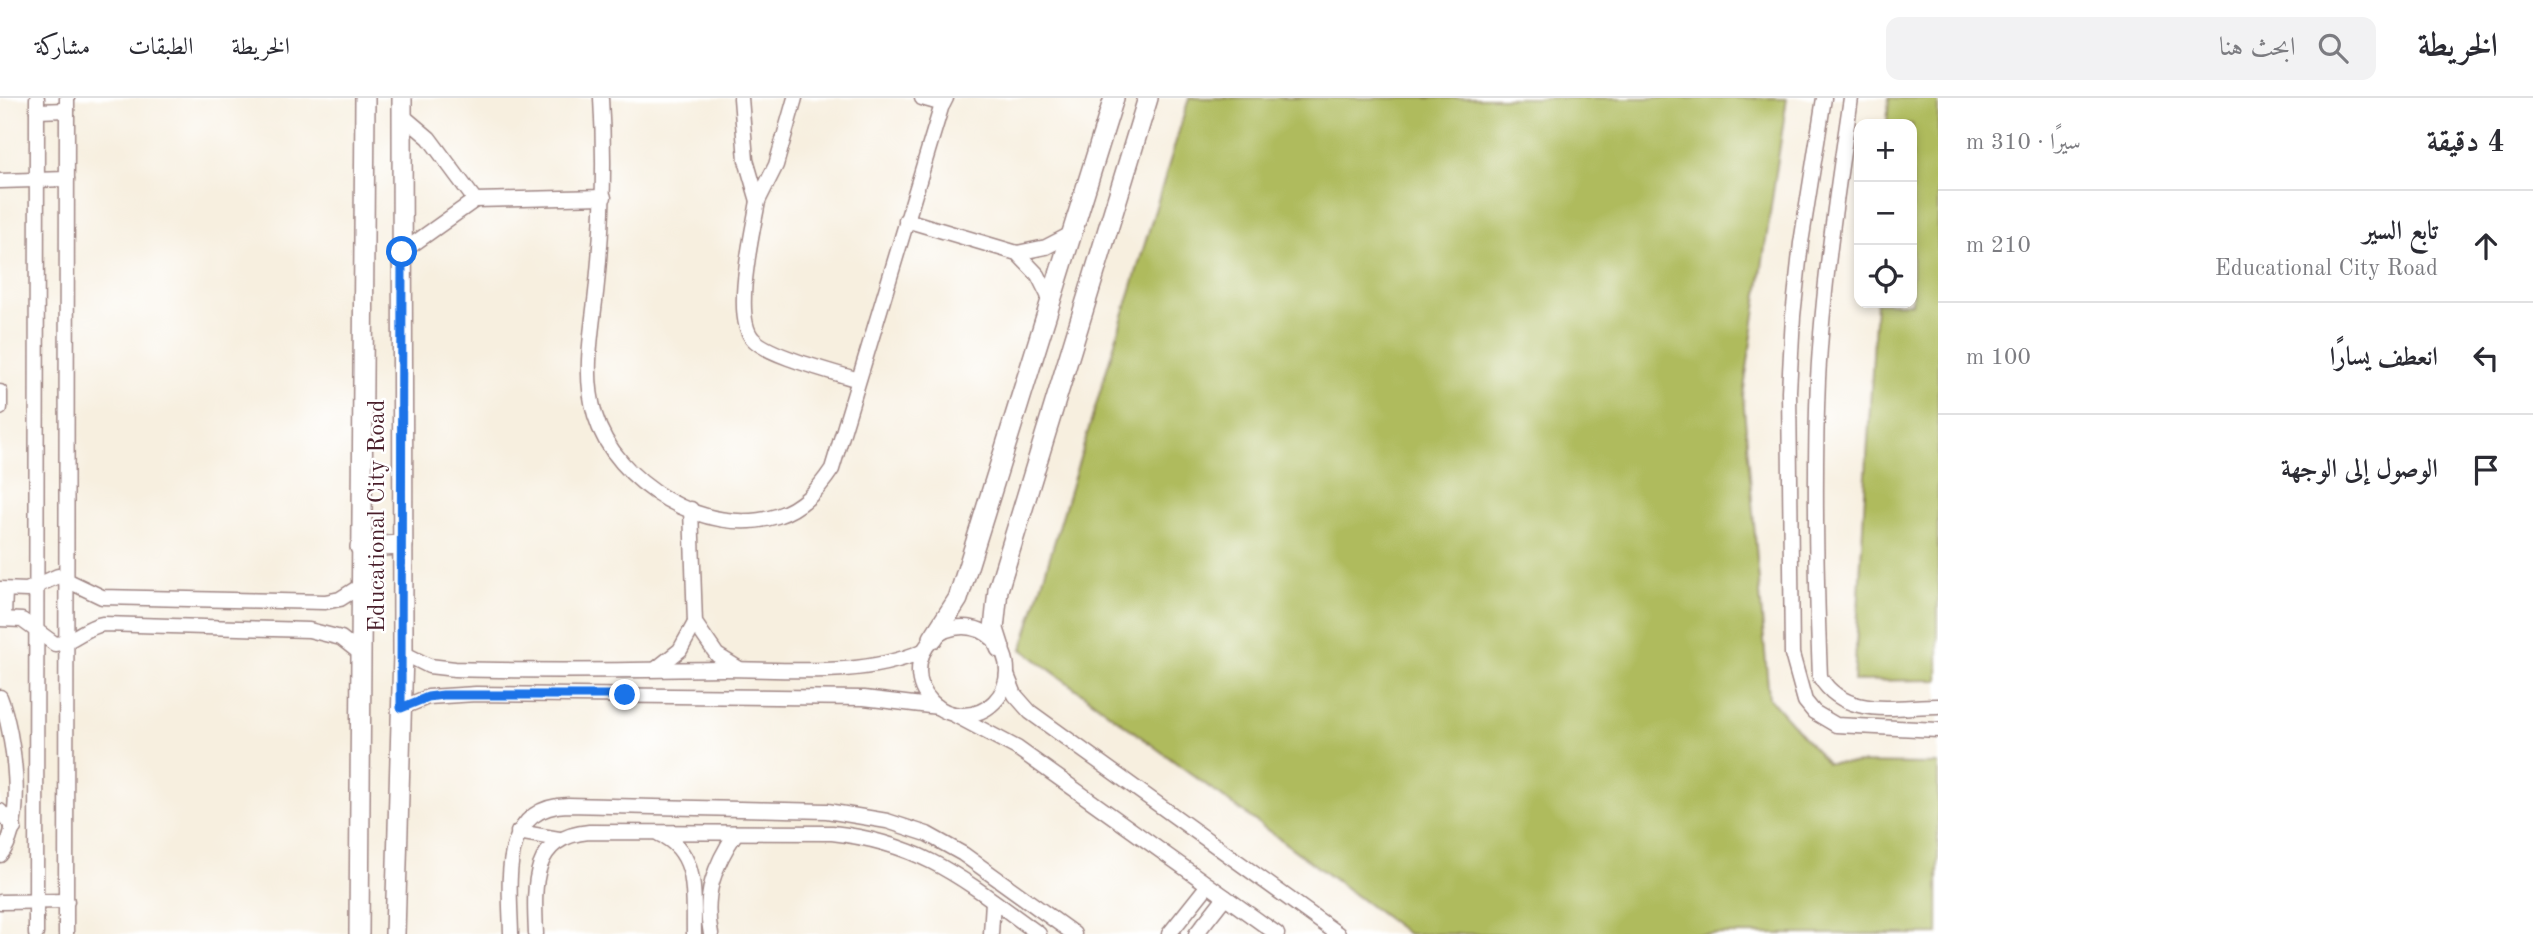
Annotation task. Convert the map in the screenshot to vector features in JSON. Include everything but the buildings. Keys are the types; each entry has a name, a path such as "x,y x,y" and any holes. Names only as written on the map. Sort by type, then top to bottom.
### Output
{"street":[{"name":"Educational City Road","path":"359,934 359,587 365,98"},
{"path":"601,98 604,197 588,375 595,417 604,437 629,471 664,496 691,509 720,518 758,520 785,513 809,498 832,469 944,100 922,98"},
{"path":"741,98 747,160 758,201"},
{"path":"795,98 776,165 758,201 744,305 746,330 763,346 858,380"},
{"path":"938,707 927,696 920,682 919,667 928,645 958,598 1114,98"},
{"path":"1148,98 998,590 994,629 1015,695 1030,712 1338,934"},
{"path":"1824,98 1801,243 1793,316 1789,391 1792,653 1805,701 1826,720 1836,725 1938,730"},
{"path":"1851,98 1825,281 1818,377 1817,584 1820,677 1827,690 1846,703 1860,706 1938,706"},
{"path":"36,934 37,104 67,104 69,641 66,934"},
{"name":"Educational City Road","path":"395,934 403,653 402,107"},
{"path":"402,107 475,200"},
{"path":"0,181 67,179"},
{"path":"402,252 475,200 604,197"},
{"path":"906,220 1017,253 1046,247 1073,233"},
{"path":"1017,253 1038,275 1052,303"},
{"path":"656,669 680,650 695,623 691,509"},
{"path":"360,547 403,545"},
{"path":"359,587 340,599 325,602 113,597 92,594 68,579 53,577 38,587 2,589 2,618 22,620 51,642 69,641 88,628 103,624 309,630 341,638 360,653"},
{"path":"695,623 718,655 739,669"},
{"path":"403,653 413,660 444,669 860,669 904,660 946,631 969,628 989,636 1000,648"},
{"path":"953,714 969,715 992,704 1001,693 1007,675"},
{"path":"401,708 428,697 476,694 864,698 938,707 1017,748 1277,934"},
{"path":"0,697 15,751 13,828 0,855"},
{"path":"0,749 11,732"},
{"path":"511,934 512,857 518,832 534,814 556,806 827,811 867,816 907,827 945,843 1074,934"},
{"path":"0,811 13,828"},
{"path":"866,836 867,816"},
{"path":"518,832 559,839"},
{"path":"536,934 537,873 542,860 559,839 570,834 589,832 832,833 866,836 919,853 944,866 1039,934"},
{"path":"655,833 675,843 688,862 692,876 694,934"},
{"path":"711,934 708,902 710,884 716,866 736,833"},
{"path":"1169,934 1208,885"},
{"path":"1196,934 1225,897"},
{"path":"0,902 67,901"},
{"path":"991,934 993,901"}],"green space":[{"path":"1189,98 1787,98 1743,396 1769,698 1827,763 1938,764 1938,934 1408,934 1022,649"},
{"path":"1889,98 1938,98 1938,680 1854,681 1876,308 1917,308 1917,119 1887,119"}],"route":[{"path":"402,252 401,708 414,701 443,695 625,695"}]}
